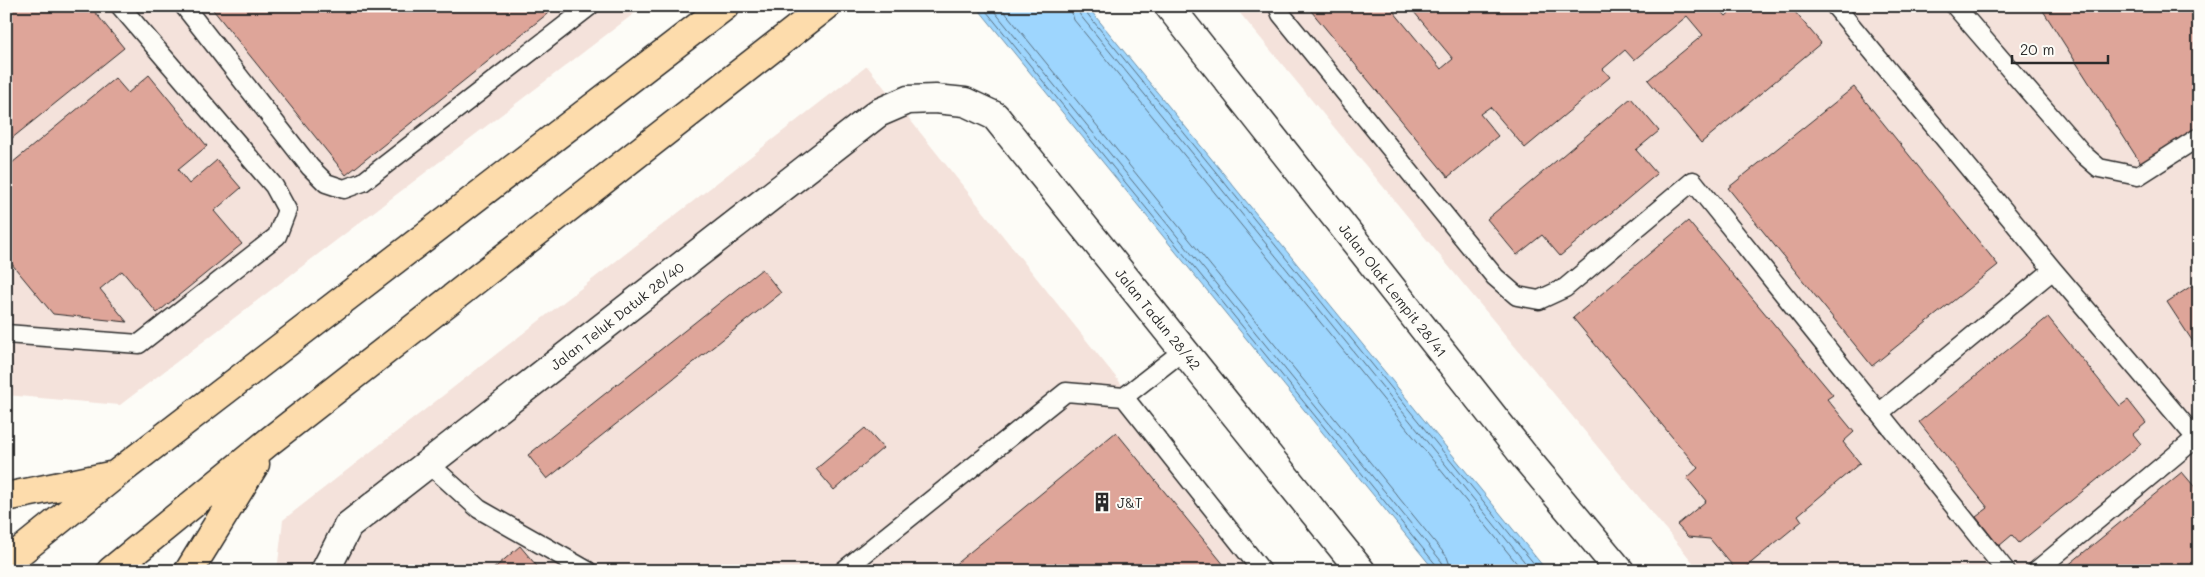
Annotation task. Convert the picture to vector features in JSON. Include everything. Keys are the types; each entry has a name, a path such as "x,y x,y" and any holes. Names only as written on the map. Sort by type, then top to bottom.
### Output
{"main road":[{"path":"6,563 115,475 725,6"},
{"path":"111,571 272,440 826,6"},
{"path":"189,571 230,503 272,440"},
{"path":"6,497 115,475"}],"street":[{"name":"Jalan Olak Lempit 28/41","path":"1168,6 1526,457 1620,571"},
{"name":"Jalan Tadun 28/42","path":"935,99 964,102 995,116 1361,571"},
{"name":"Jalan Teluk Datuk 28/40","path":"325,571 348,526 878,113 908,100 935,99"}],"lane":[{"path":"6,334 140,344 277,236 287,210 274,186 120,6"},
{"path":"184,6 310,168 326,183 344,189 363,182 590,6"},
{"path":"1278,6 1281,14 1495,277 1517,296 1538,300 1565,288 1692,181 2006,571"},
{"path":"1835,6 2053,270 2198,439 2036,571"},
{"path":"1955,6 2057,125 2099,168 2138,176 2199,137"},
{"path":"1879,413 2053,270"},
{"path":"843,571 1066,392 1124,398 1184,350"},
{"path":"1124,398 1262,571"},
{"path":"428,462 479,509 588,571"}],"shaded area":[{"path":"6,6 644,6 120,405 6,395"},
{"path":"1234,6 2199,6 2199,571 1700,571"},
{"path":"867,66 1271,571 277,571 283,520"}],"water":[{"path":"976,6 1087,6 1547,571 1435,571"}],"building":[{"path":"6,6 90,6 124,48 6,143"},
{"path":"210,6 557,6 346,175"},
{"path":"1307,6 1389,6 1441,69 1453,59 1409,6 1717,6 1726,16 1737,6 1790,6 1821,43 1701,143 1648,80 1703,35 1687,16 1634,60 1625,50 1603,69 1610,77 1525,148 1490,107 1480,114 1498,136 1448,177"},
{"path":"2040,6 2199,6 2199,128 2141,164"},
{"path":"149,75 207,146 178,170 189,184 217,160 241,188 214,211 242,244 157,313 122,271 100,289 127,322 53,314 6,257 6,168 115,78 128,93"},
{"path":"1854,87 1998,265 1872,366 1728,188"},
{"path":"1631,98 1659,131 1636,150 1657,174 1560,256 1542,235 1517,255 1487,219"},
{"path":"1688,221 1833,395 1827,399 1854,432 1843,442 1860,463 1798,515 1802,521 1741,571 1737,571 1710,539 1688,537 1677,525 1706,501 1687,478 1698,468 1573,318"},
{"path":"762,269 781,293 547,479 528,455"},
{"path":"2199,281 2199,351 2167,302"},
{"path":"2048,317 2120,406 2128,400 2146,423 2133,434 2141,444 2019,543 2012,535 1999,546 1976,517 1988,508 1919,422"},
{"path":"865,428 883,448 834,490 816,469"},
{"name":"J&T","path":"1116,432 1229,571 947,571"},
{"path":"2182,472 2199,492 2199,571 2061,571"},
{"path":"520,546 541,571 491,571"}],"place":[{"name":"J&T","path":"1102,502"}]}
